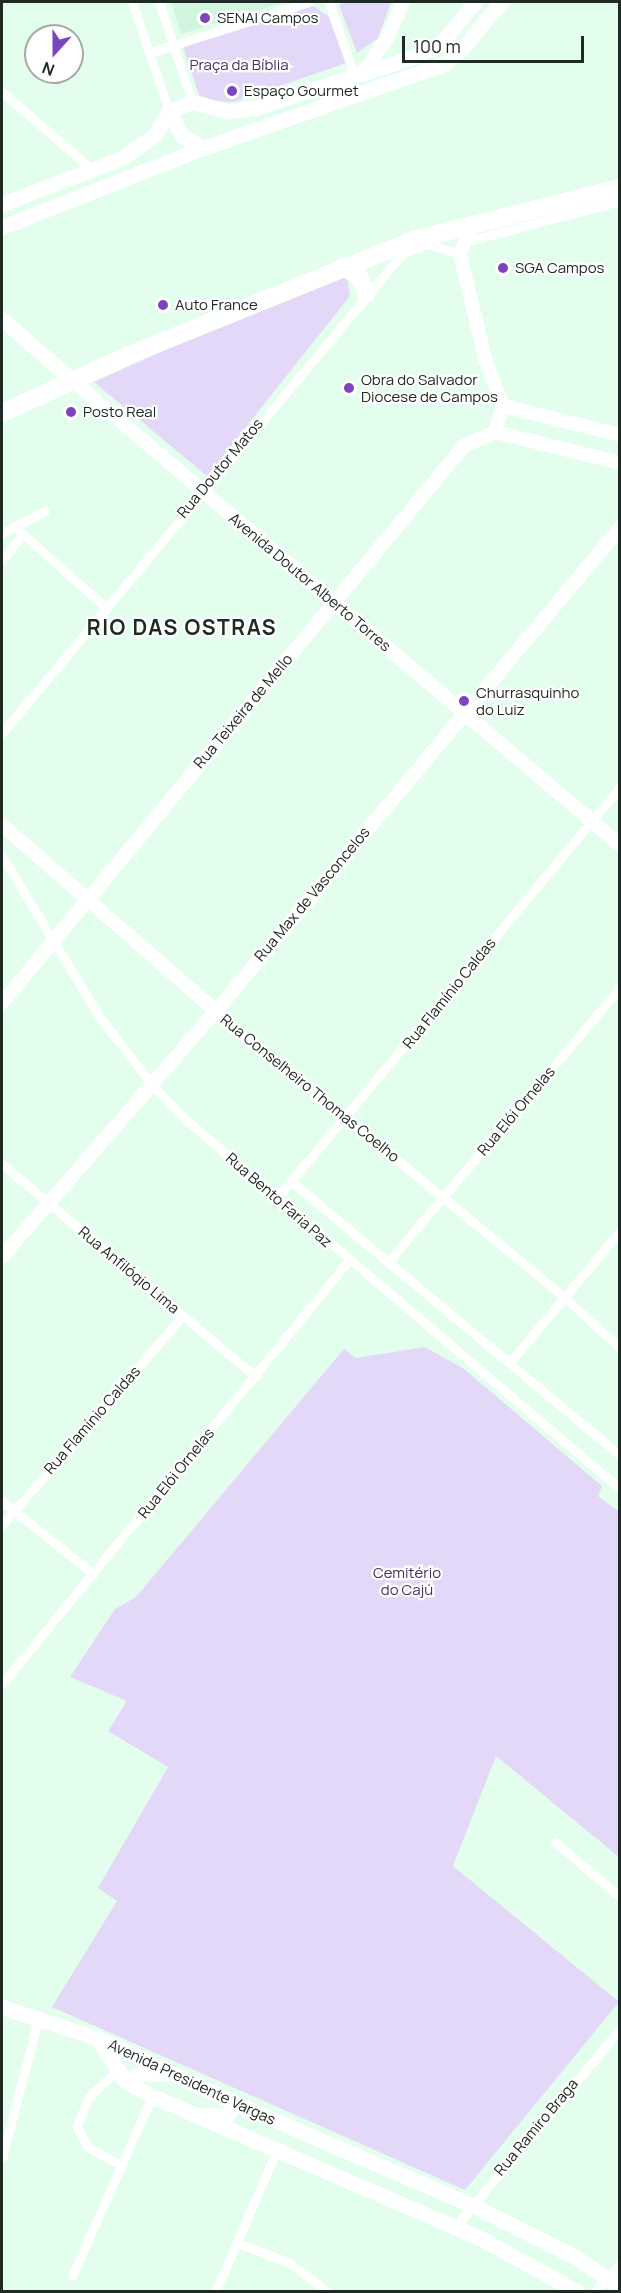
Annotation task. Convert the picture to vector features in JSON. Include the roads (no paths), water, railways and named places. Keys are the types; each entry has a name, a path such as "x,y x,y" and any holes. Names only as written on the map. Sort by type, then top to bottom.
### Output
{"highway":[{"path":"2,413 72,380 344,266 472,224 619,188"},
{"path":"344,266 360,277 366,294"}],"main road":[{"path":"359,73 387,39 403,2"},
{"path":"2,204 94,171 141,148 163,125 169,111 192,102 229,111 254,108 416,56 441,43 475,2"},
{"path":"475,33 492,2"},
{"path":"2,227 203,148 444,64 475,33 501,2"},
{"path":"169,111 182,136 203,148"},
{"path":"472,224 462,248 486,362 503,406 495,432 620,463"},
{"name":"Avenida Doutor Alberto Torres","path":"2,319 620,845"},
{"path":"503,406 620,435"},
{"name":"Rua Teixeira de Mello","path":"2,1003 85,900 465,446 495,432"},
{"name":"Rua Max de Vasconcelos","path":"2,1257 46,1202 216,1011 620,528"},
{"name":"Rua Conselheiro Thomas Coelho","path":"2,825 85,900 216,1011"},
{"path":"2,2007 39,2016 98,2038"},
{"name":"Avenida Presidente Vargas","path":"98,2038 235,2103 470,2204 614,2282"},
{"name":"Avenida Presidente Vargas","path":"98,2038 120,2076 152,2096 455,2227 542,2269 578,2292"},
{"path":"120,2076 172,2074"},
{"path":"187,2112 224,2117 235,2103"}],"street":[{"path":"132,2 169,111"},
{"path":"159,2 192,102"},
{"path":"149,53 309,2"},
{"path":"328,2 359,73"},
{"path":"2,92 94,171"},
{"path":"462,248 620,201"},
{"name":"Rua Doutor Matos","path":"2,733 366,294 414,247 428,244 462,248"},
{"path":"2,533 45,511"},
{"path":"15,526 22,535 105,608"},
{"path":"2,560 22,535"},
{"name":"Rua Flamínio Caldas","path":"277,1198 346,1119 620,786"},
{"name":"Rua Bento Faria Paz","path":"2,856 97,1013 152,1085 185,1119 620,1489"},
{"name":"Rua Elói Ornelas","path":"388,1262 620,987"},
{"name":"Rua Conselheiro Thomas Coelho","path":"216,1011 564,1297 620,1348"},
{"name":"Rua Anfilóqio Lima","path":"2,1164 256,1377"},
{"name":"Rua Bento Faria Paz","path":"292,1182 620,1455"},
{"path":"510,1362 620,1231"},
{"name":"Rua Elói Ornelas","path":"2,1684 256,1377 349,1260"},
{"name":"Rua Flamínio Caldas","path":"2,1525 183,1315"},
{"path":"2,1501 93,1574"},
{"path":"555,1842 620,1897"},
{"path":"2,2158 39,2016"},
{"name":"Rua Ramiro Braga","path":"455,2227 470,2204 620,2029"},
{"path":"120,2076 88,2098 77,2127 88,2147 122,2166"},
{"path":"72,2276 152,2096"},
{"path":"215,2292 277,2150"},
{"path":"238,2242 290,2263 328,2292"},
{"path":"594,2292 614,2282 620,2264"}],"place":[{"name":"SENAI Campos","path":"205,18"},
{"name":"Espaço Gourmet","path":"232,91"},
{"name":"SGA Campos","path":"503,268"},
{"name":"Auto France","path":"163,305"},
{"name":"Obra do Salvador Diocese de Campos","path":"349,388"},
{"name":"Posto Real","path":"71,412"},
{"name":"Churrasquinho do Luiz","path":"464,701"}],"district":[{"name":"RIO DAS OSTRAS","path":"182,627"}],"park label":[{"name":"Praça da Bíblia","path":"239,65"},
{"name":"Cemitério do Cajú","path":"407,1580"}]}
